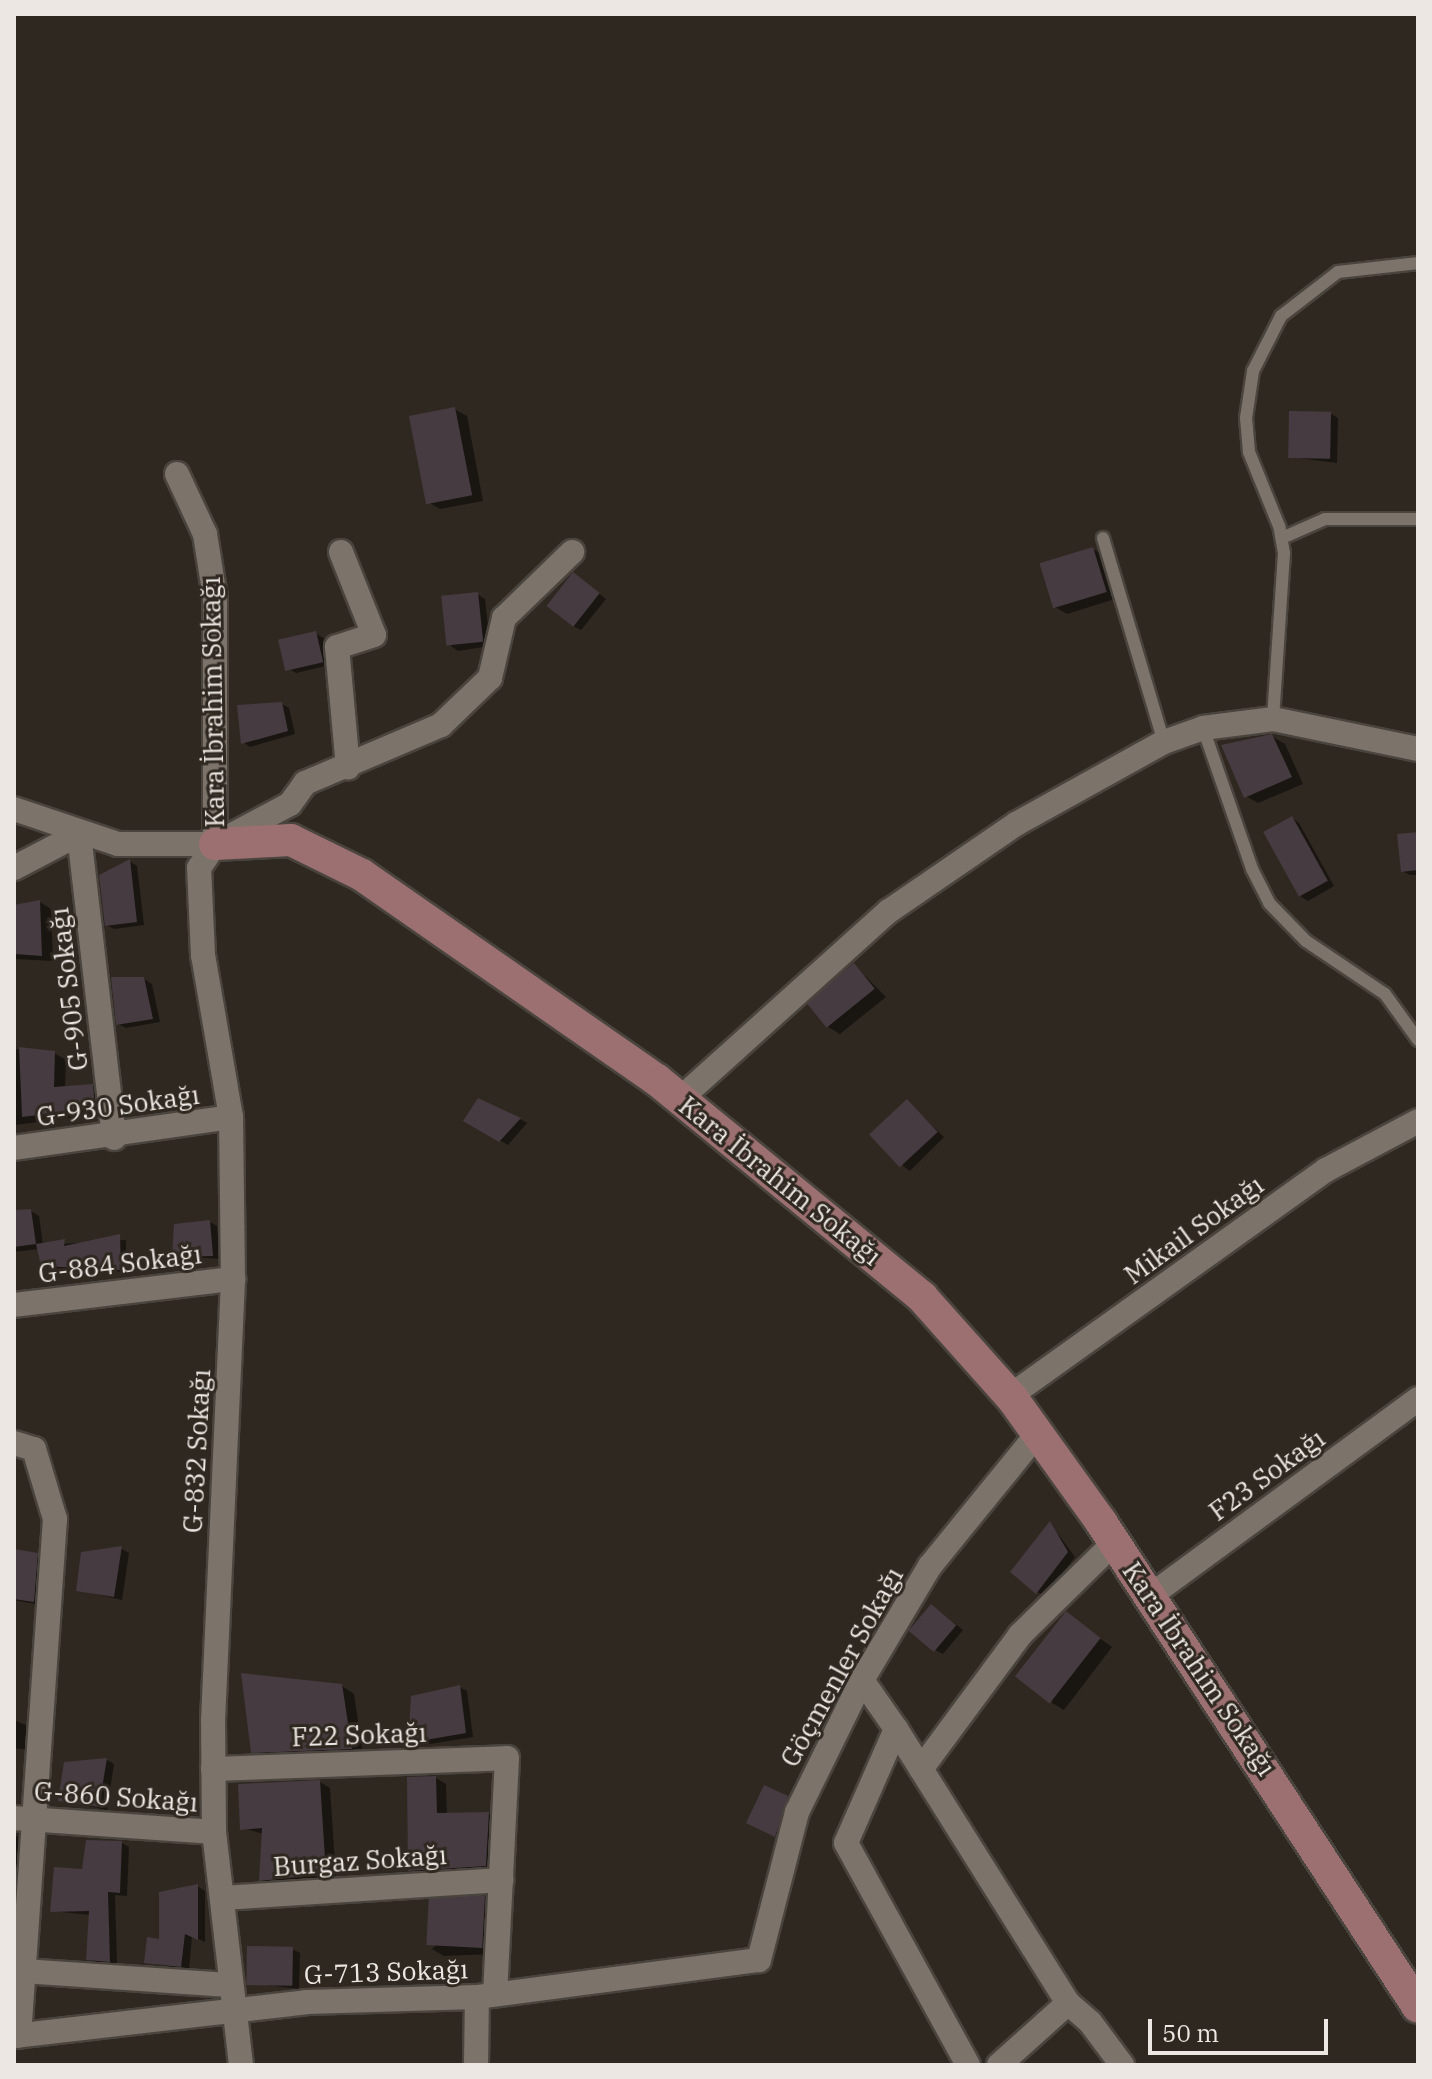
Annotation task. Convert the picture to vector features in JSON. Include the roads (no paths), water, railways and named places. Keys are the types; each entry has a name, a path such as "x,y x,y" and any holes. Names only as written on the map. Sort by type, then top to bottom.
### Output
{"street":[{"name":"Kara İbrahim Sokağı","path":"177,474 205,534 215,597 215,844 291,840 362,875 680,1099 922,1297 1010,1396 1115,1542 1416,1999"},
{"path":"341,552 374,635 337,647 348,767"},
{"path":"14,868 79,834 91,832 118,844 215,844 290,804 305,783 441,725 490,678 504,618 572,552"},
{"path":"680,1099 889,911 1016,824 1164,742 1203,728 1273,719 1418,749"},
{"path":"14,809 79,834"},
{"name":"G-905 Sokağı","path":"79,834 114,1138"},
{"name":"G-832 Sokağı","path":"215,844 199,868 199,913 231,1117 233,1279 213,1769 214,1832 232,2012 241,2065"},
{"name":"G-930 Sokağı","path":"14,1148 114,1138 231,1117"},
{"name":"Mikail Sokağı","path":"1010,1396 1326,1170 1418,1121"},
{"name":"G-884 Sokağı","path":"14,1305 233,1279"},
{"name":"F23 Sokağı","path":"1150,1596 1418,1399"},
{"name":"Göçmenler Sokağı","path":"759,1960 797,1812 862,1680 930,1566 1038,1433"},
{"path":"14,1443 34,1449 55,1519 24,1818 23,1971 16,2036"},
{"path":"921,1769 1020,1635 1115,1542"},
{"path":"862,1680 1068,2003 1090,2022 1122,2065"},
{"path":"896,1729 846,1843 968,2065"},
{"name":"F22 Sokağı","path":"213,1769 507,1758 501,1880"},
{"name":"G-860 Sokağı","path":"24,1818 214,1832"},
{"path":"476,2065 501,1880"},
{"name":"Burgaz Sokağı","path":"223,1898 501,1880"},
{"name":"G-713 Sokağı","path":"16,2036 306,2002 486,1996 759,1960"},
{"path":"23,1971 229,1985"},
{"path":"999,2065 1068,2003"}],"lane":[{"path":"1273,719 1282,538 1259,487 1247,435 1253,371 1269,333 1281,316 1338,272 1418,263"},
{"path":"1282,538 1325,519 1418,519"},
{"path":"1103,538 1164,742"},
{"path":"1203,728 1252,869 1269,903 1306,941 1385,994 1418,1040"}]}
